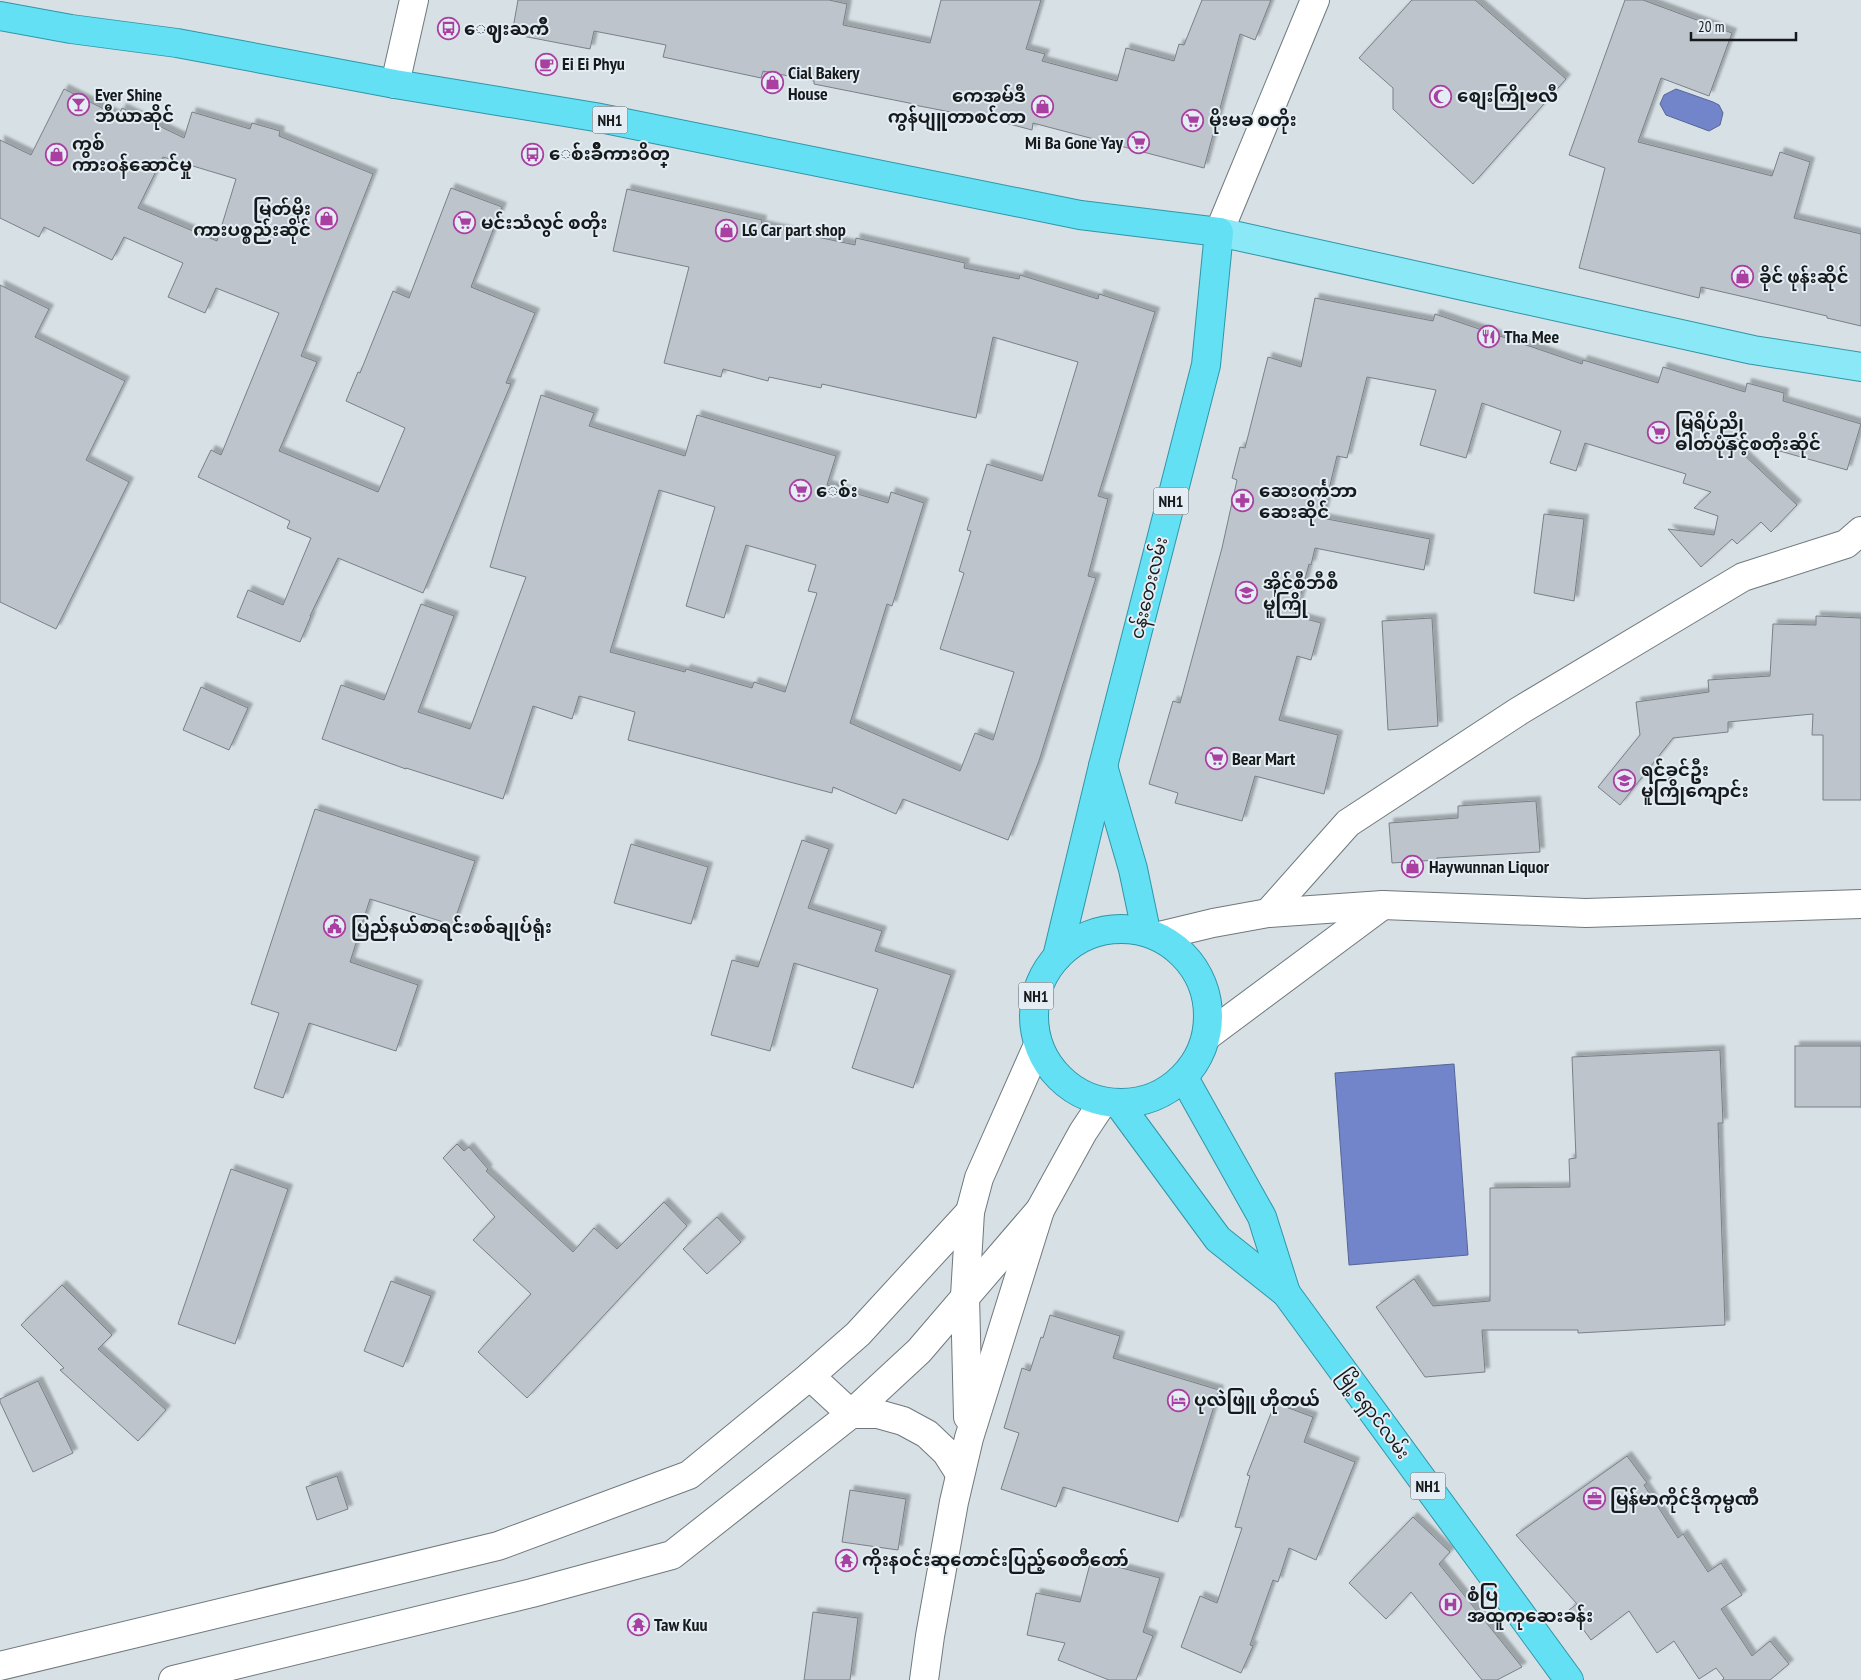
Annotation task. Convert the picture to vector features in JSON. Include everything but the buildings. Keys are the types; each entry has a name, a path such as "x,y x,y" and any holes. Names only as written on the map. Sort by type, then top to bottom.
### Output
{"highway":[{"name":"NH1","path":"0,16 71,29 177,43 395,84 595,117 1080,215 1219,232"},
{"name":"ငန်းတေးလမ်း","path":"1056,957 1206,365 1219,232"},
{"path":"1103,766 1153,934"},
{"name":"NH1","path":"1114,928 1153,934 1190,961 1207,996 1207,1036 1198,1058 1184,1078 1165,1092 1142,1101 1110,1103 1082,1095 1063,1082 1048,1065 1038,1045 1034,1025 1034,1003 1040,984 1056,957 1082,937 1114,928"},
{"name":"မြို့ရှောင်လမ်း","path":"1184,1078 1262,1217 1286,1293"},
{"name":"မြို့ရှောင်လမ်း","path":"1110,1103 1218,1239 1286,1293 1569,1680"}],"main road":[{"path":"395,84 414,0"},
{"path":"1315,0 1219,232 1753,350 1861,367"},
{"path":"1268,913 1348,823 1519,711 1743,577 1846,544 1861,531"},
{"path":"1153,934 1268,913 1383,905 1586,913 1861,904"},
{"path":"1207,1036 1383,905"},
{"path":"969,1438 965,1296 970,1212 979,1178 1038,1045"},
{"path":"924,1680 930,1636 960,1474 969,1438 1040,1210 1083,1132 1110,1103"},
{"path":"173,1680 532,1593 672,1555 851,1414 920,1351 1040,1210"},
{"path":"0,1666 498,1546 690,1475 858,1334 970,1212"},
{"path":"810,1376 851,1414 878,1414 903,1421 926,1434 946,1452 960,1474"}],"water":[{"path":"1676,89 1719,105 1723,113 1720,125 1709,131 1666,115 1660,104 1664,95"},
{"path":"1454,1064 1468,1255 1349,1265 1335,1073"}],"place":[{"name":"ေဈးႀကိဳ","path":"448,29"},
{"name":"Ei Ei Phyu","path":"546,64"},
{"name":"Cial Bakery House","path":"772,83"},
{"name":"စျေးကြိုဗလီ","path":"1441,96"},
{"name":"Ever Shine ဘီယာဆိုင်","path":"79,105"},
{"name":"ကေအမ်ဒီ ကွန်ပျူတာစင်တာ","path":"1042,106"},
{"name":"မိုးမခ စတိုး","path":"1193,120"},
{"name":"Mi Ba Gone Yay","path":"1139,143"},
{"name":"ကွစ် ကားဝန်ဆောင်မှု","path":"56,154"},
{"name":"ေစ်းခ်ဳိကားဝိတ္","path":"533,154"},
{"name":"မြတ်မိုး ကားပစ္စည်းဆိုင်","path":"327,219"},
{"name":"မင်းသံလွင် စတိုး","path":"465,223"},
{"name":"LG Car part shop","path":"726,230"},
{"name":"ခိုင် ဖုန်းဆိုင်","path":"1743,277"},
{"name":"Tha Mee","path":"1488,337"},
{"name":"မြရိပ်ညို ဓါတ်ပုံနှင့်စတိုးဆိုင်","path":"1659,433"},
{"name":"ေစ်း","path":"800,491"},
{"name":"ဆေးဝင်္ကဘာ ဆေးဆိုင်","path":"1243,501"},
{"name":"အိုင်စီဘီစီ မူကြို","path":"1247,593"},
{"name":"Bear Mart","path":"1216,759"},
{"name":"ရင်ခွင်ဦး မူကြိုကျောင်း","path":"1625,780"},
{"name":"Haywunnan Liquor","path":"1413,867"},
{"name":"ပြည်နယ်စာရင်းစစ်ချုပ်ရုံး","path":"335,927"},
{"name":"ပုလဲဖြူ ဟိုတယ်","path":"1178,1400"},
{"name":"မြန်မာကိုင်ဒိုကုမ္မဏီ","path":"1594,1499"},
{"name":"ကိုးနဝင်းဆုတောင်းပြည့်စေတီတော်","path":"846,1560"},
{"name":"စံပြ အထူကုဆေးခန်း","path":"1451,1605"},
{"name":"Taw Kuu","path":"638,1625"}]}
